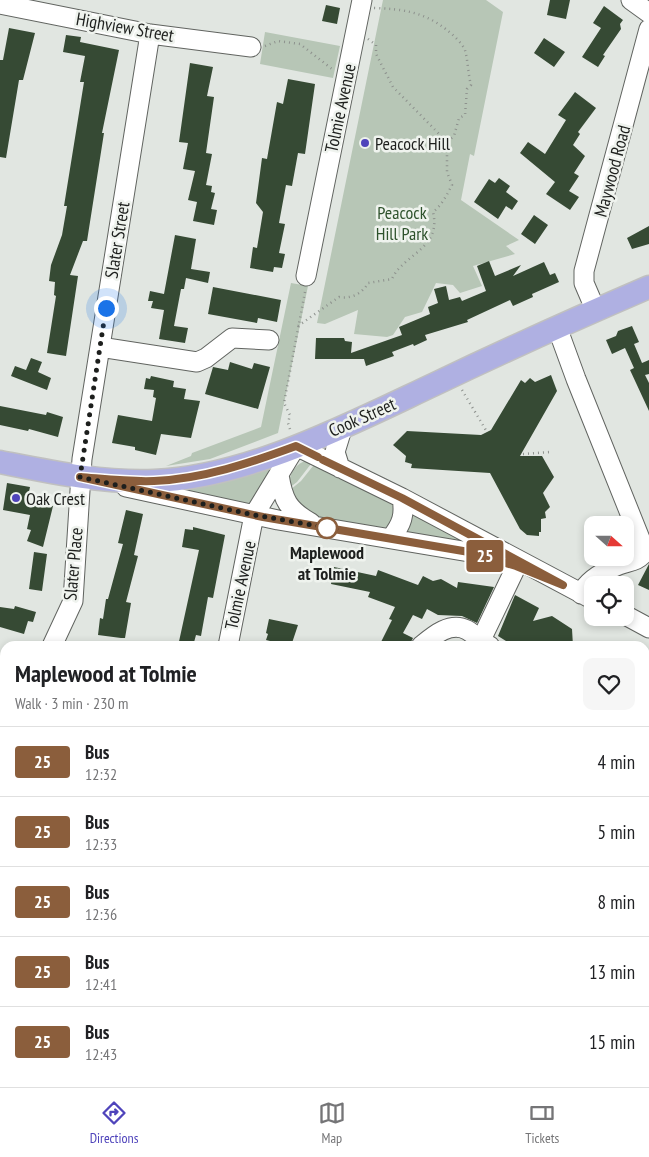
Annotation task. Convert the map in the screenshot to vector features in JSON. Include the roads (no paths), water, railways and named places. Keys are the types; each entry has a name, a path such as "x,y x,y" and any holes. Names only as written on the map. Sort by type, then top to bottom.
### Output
{"main road":[{"name":"Cook Street","path":"0,462 80,477 153,481 180,479 213,473 293,438 343,426 557,326 648,289"}],"street":[{"path":"631,0 649,13"},
{"name":"Tolmie Avenue","path":"306,276 362,3"},
{"name":"Highview Street","path":"0,4 150,34 251,46"},
{"name":"Maywood Road","path":"596,311 584,283 584,271 649,29"},
{"name":"Slater Street","path":"80,477 150,34"},
{"path":"557,326 576,379 643,546 644,553 640,559 618,566 600,576"},
{"path":"100,347 197,362 206,358 232,338 269,340"},
{"path":"340,468 335,452 343,426"},
{"path":"293,438 340,468 402,498 584,596"},
{"name":"Tolmie Avenue","path":"229,641 254,515 279,475 293,438"},
{"path":"279,475 282,496 297,515 317,526"},
{"path":"80,477 278,520 469,552 516,566 563,585"},
{"name":"Slater Place","path":"54,641 73,600 80,477"},
{"path":"391,538 400,526 405,513 402,498"},
{"path":"246,548 263,529 278,520"},
{"path":"485,641 486,632 516,566"},
{"path":"634,620 649,628"},
{"path":"428,641 444,630 453,628 468,630 481,641"}],"place":[{"name":"Peacock Hill","path":"365,143"},
{"name":"Oak Crest","path":"16,498"},
{"name":"Maplewood at Tolmie","path":"327,528"}],"park label":[{"name":"Peacock Hill Park","path":"402,222"}]}
